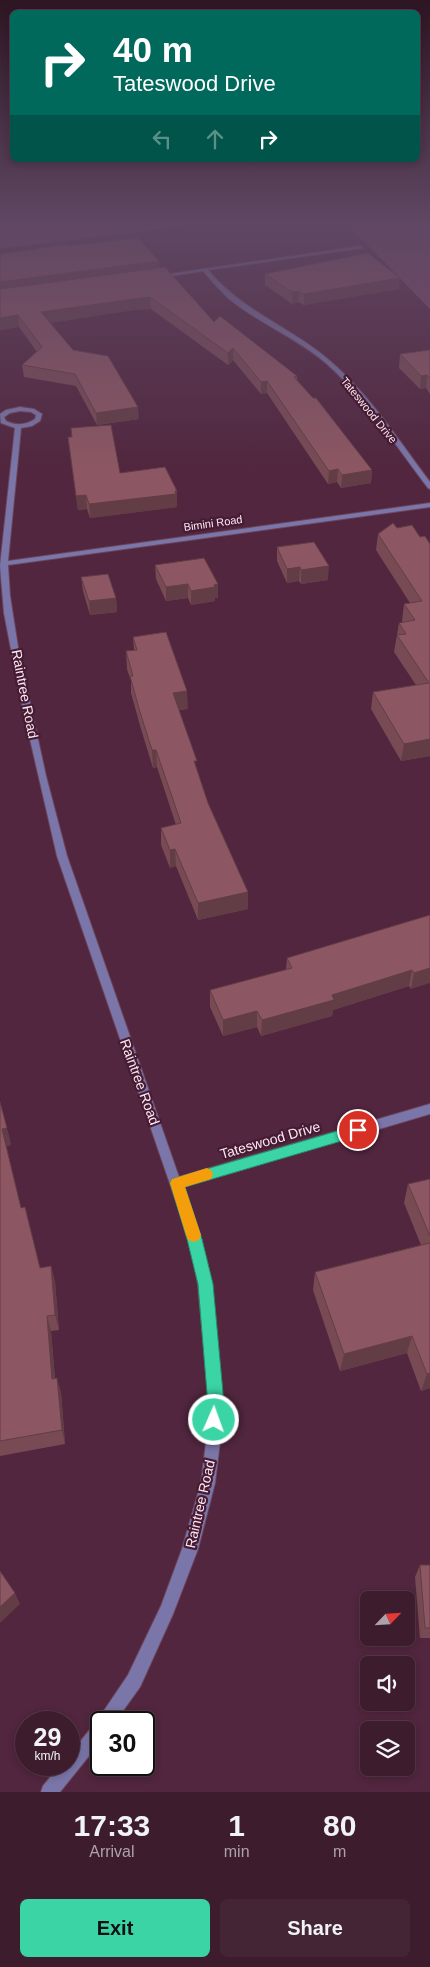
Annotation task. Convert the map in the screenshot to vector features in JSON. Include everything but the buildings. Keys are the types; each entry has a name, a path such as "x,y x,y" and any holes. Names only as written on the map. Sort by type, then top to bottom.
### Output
{"street":[{"name":"Tateswood Drive","path":"239,304 329,363 356,390 430,487"},
{"path":"20,408 32,410 38,414 38,420 35,422 18,426 2,422 1,416 8,411 20,408"},
{"name":"Raintree Road","path":"18,426 2,564 18,665 47,805 62,856 140,1086 177,1183 195,1239 205,1284 215,1393 214,1434 208,1483 190,1549 168,1609 134,1681 113,1711"},
{"name":"Bimini Road","path":"2,564 430,504"},
{"name":"Tateswood Drive","path":"177,1183 430,1110"},
{"path":"49,1792 90,1742"}],"slow traffic":[{"path":"193,1235 177,1183 207,1174"}],"route":[{"path":"214,1420 215,1393 205,1284 195,1239 177,1183 358,1130"}]}
